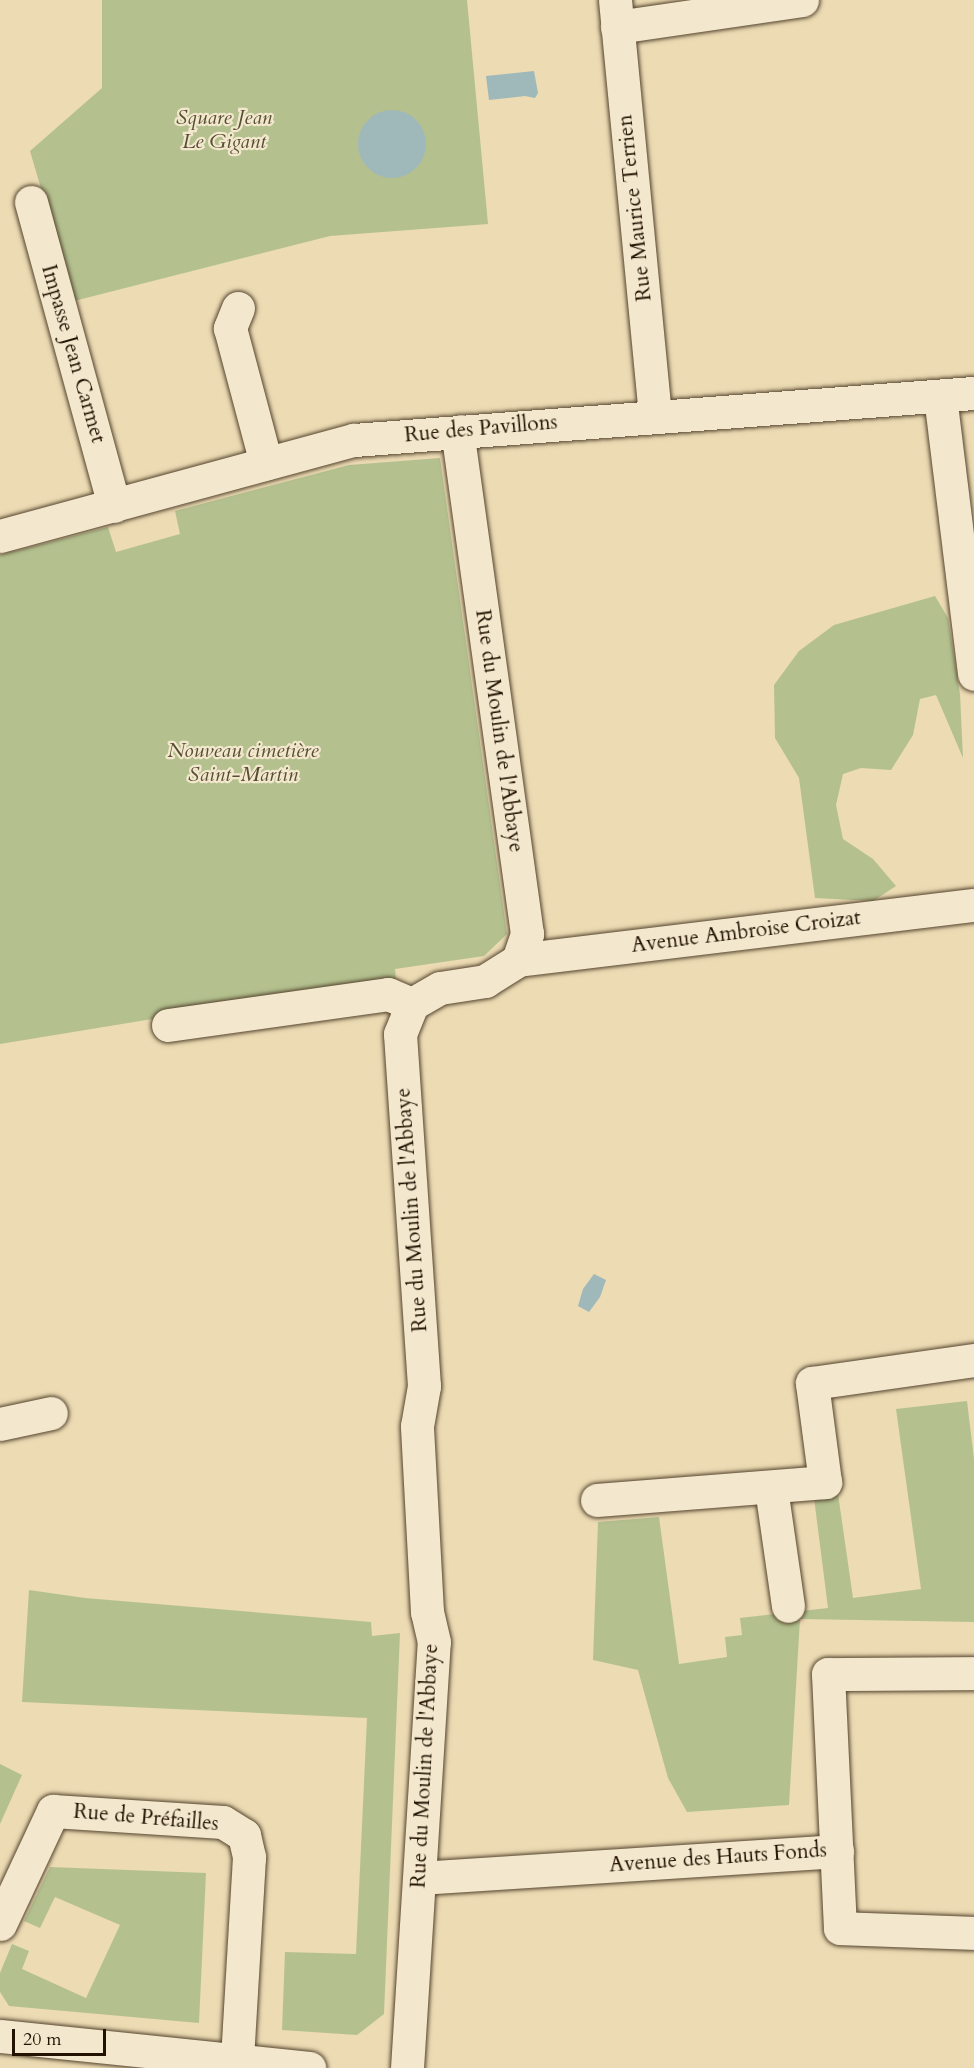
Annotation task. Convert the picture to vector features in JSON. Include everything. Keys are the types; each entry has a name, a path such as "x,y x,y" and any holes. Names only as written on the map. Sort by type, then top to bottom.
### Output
{"street":[{"path":"616,14 802,0"},
{"name":"Rue Maurice Terrien","path":"616,14 655,416"},
{"name":"Impasse Jean Carmet","path":"31,202 114,506"},
{"path":"238,308 230,328 266,463"},
{"name":"Rue des Pavillons","path":"0,536 354,440 461,430 974,393"},
{"path":"940,396 974,674"},
{"name":"Rue du Moulin de l'Abbaye","path":"461,430 459,441 527,934 518,960"},
{"name":"Avenue Ambroise Croizat","path":"518,960 974,904"},
{"path":"168,1025 388,994 412,1004 440,988 485,981 518,960"},
{"name":"Rue du Moulin de l'Abbaye","path":"407,2068 434,1642 428,1612 418,1449 417,1426 424,1386 400,1034 412,1004"},
{"path":"597,1500 825,1482 812,1383 974,1360"},
{"path":"0,1424 51,1413"},
{"path":"771,1488 788,1606"},
{"name":"Avenue des Hauts Fonds","path":"420,1878 837,1851 828,1674 974,1673"},
{"name":"Rue de Préfailles","path":"0,1924 53,1811 223,1822 244,1835 249,1857 237,2059"},
{"path":"837,1851 840,1928 974,1933"},
{"path":"0,2036 309,2068"}],"green space":[{"name":"Square Jean Le Gigant","path":"102,0 467,0 488,224 330,236 74,301 30,151 102,88"},
{"name":"Nouveau cimetière Saint-Martin","path":"440,458 507,934 484,956 395,969 396,979 0,1044 0,555 108,527 116,552 180,534 175,511 349,465"},
{"path":"935,596 948,618 960,694 963,758 936,695 920,699 913,735 891,770 861,768 843,774 836,805 843,839 873,859 896,886 873,901 815,898 799,778 775,738 774,685 799,651 834,625"},
{"path":"967,1401 974,1459 974,1622 800,1619 789,1805 687,1812 668,1778 638,1670 593,1660 598,1522 659,1517 679,1664 727,1657 725,1637 742,1635 740,1618 828,1608 814,1498 838,1494 853,1598 921,1589 896,1409"},
{"path":"29,1590 85,1598 371,1622 372,1636 400,1633 384,2014 357,2035 282,2030 285,1952 356,1954 367,1718 22,1702"},
{"path":"0,1764 22,1775 0,1824"},
{"path":"50,1867 206,1873 199,2023 9,2006 0,1992 0,1973 12,1944 29,1951 22,1969 86,1998 120,1925 55,1897 40,1928 24,1921"}],"water":[{"path":"534,71 538,93 535,98 525,96 489,100 486,76"},
{"path":"392,110 405,113 416,120 423,131 426,144 423,157 416,168 405,175 392,178 379,175 368,168 361,157 358,144 361,131 368,120 379,113"},
{"path":"594,1274 606,1280 600,1297 589,1312 578,1306 583,1289"}]}
